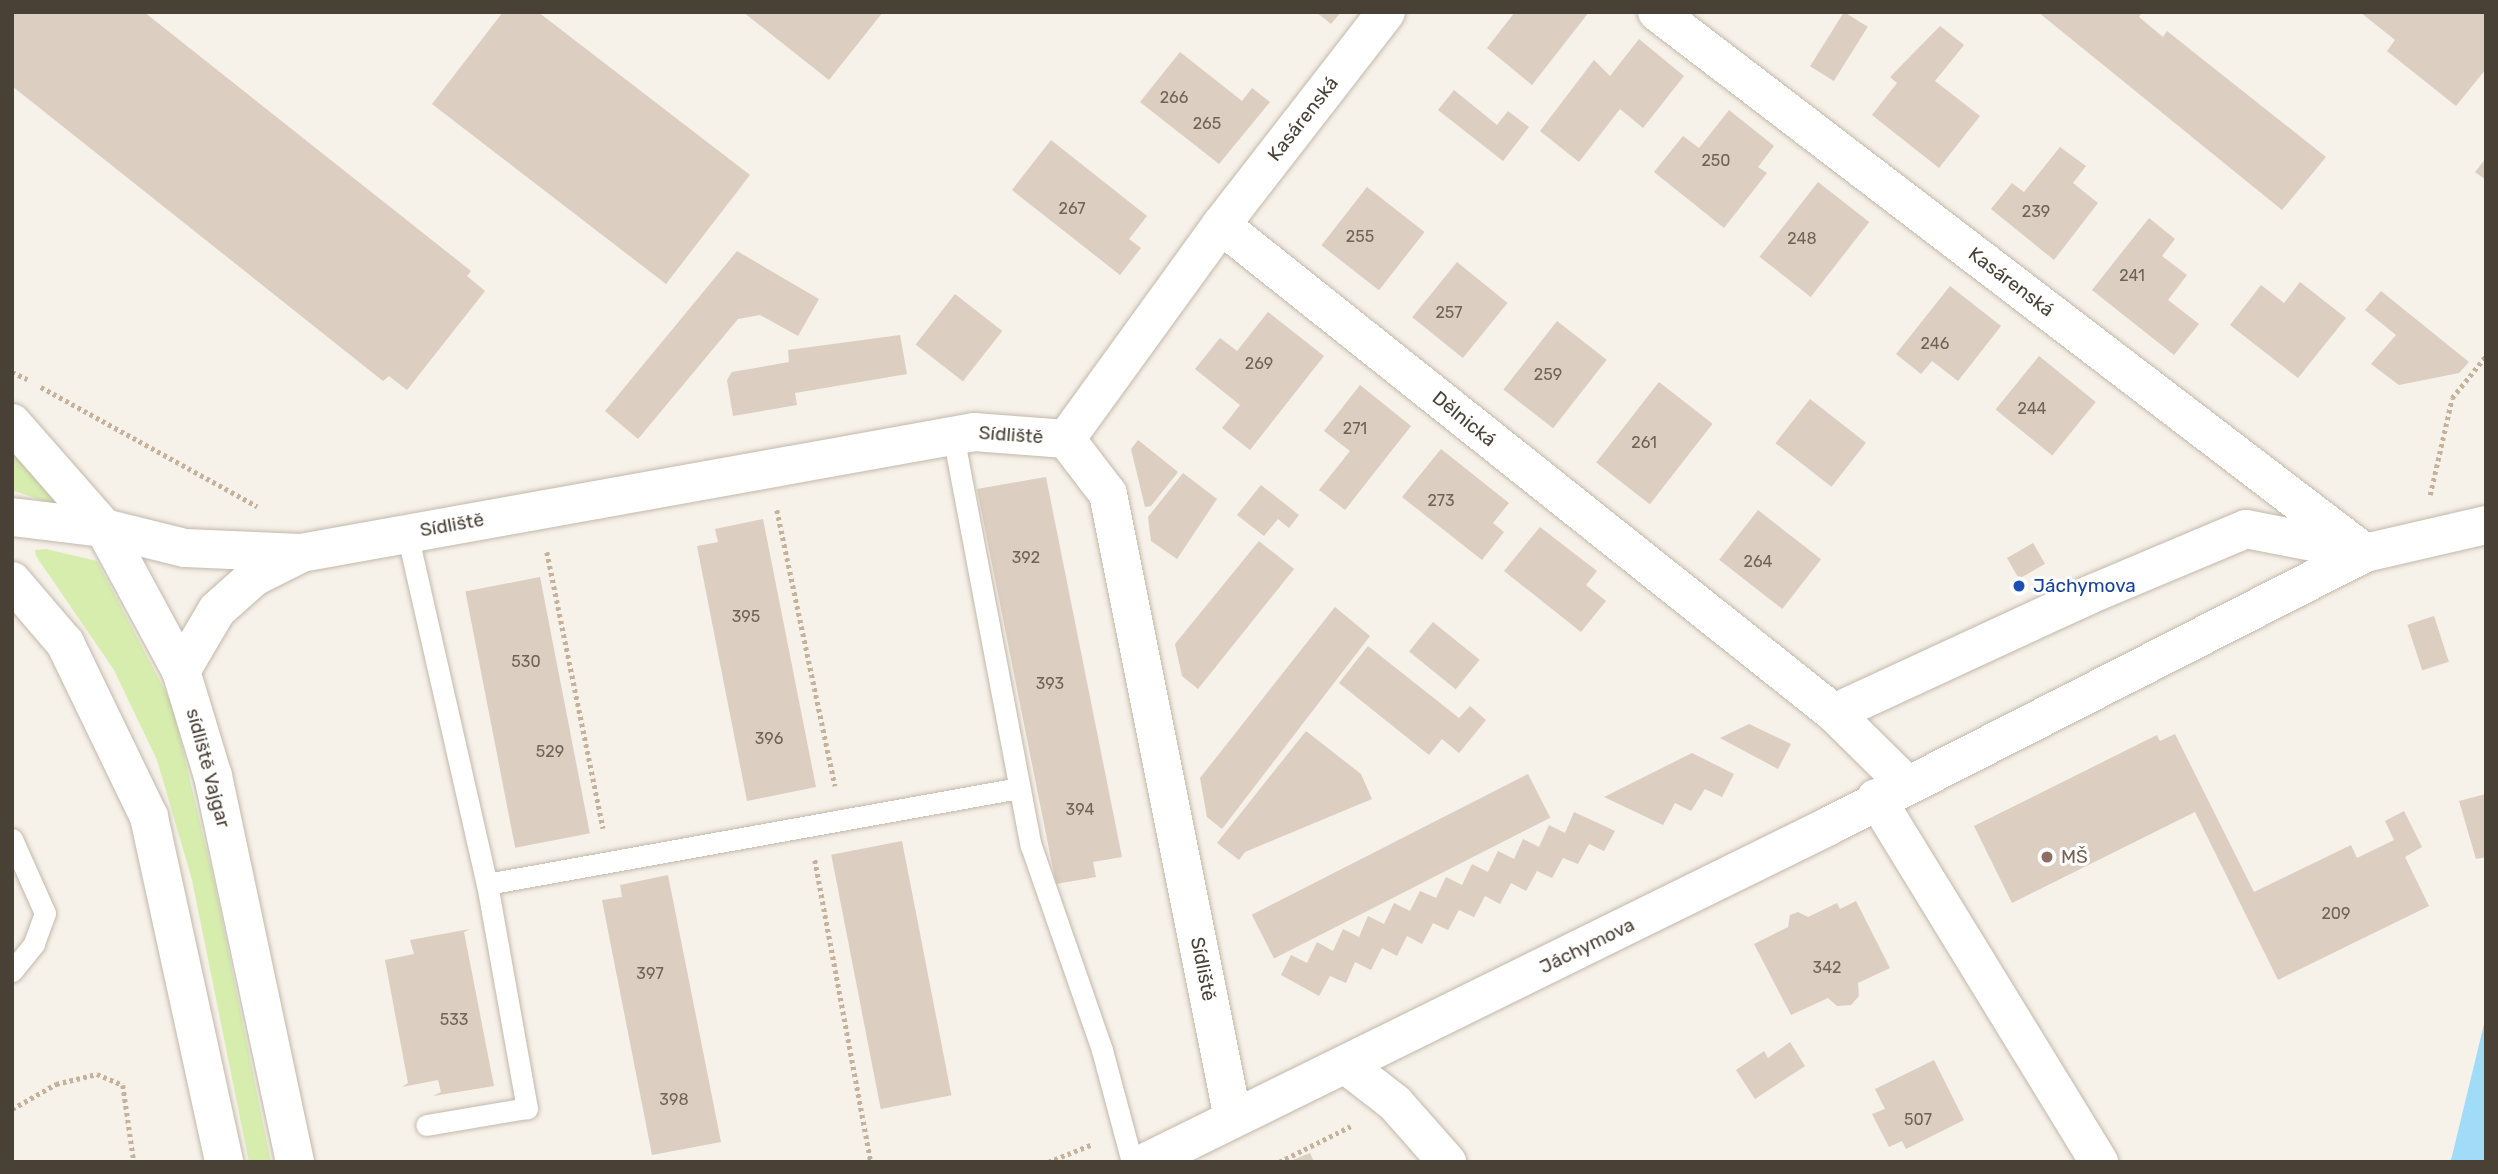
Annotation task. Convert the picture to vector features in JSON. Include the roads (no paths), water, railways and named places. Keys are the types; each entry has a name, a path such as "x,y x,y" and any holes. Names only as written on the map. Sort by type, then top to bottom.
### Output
{"street":[{"name":"Kasárenská","path":"1221,225 1386,12"},
{"name":"Kasárenská","path":"1657,12 2365,553"},
{"path":"1066,439 1221,225"},
{"name":"Dělnická","path":"1221,225 1834,713 1892,791 2099,1162"},
{"name":"sídliště Vajgar","path":"12,423 104,528 181,671 213,776 295,1162"},
{"name":"Sídliště","path":"301,553 953,435 974,432 1066,439 1108,494 1233,1119"},
{"path":"12,517 104,528 185,548 301,553"},
{"name":"Jáchymova","path":"1146,1162 1829,826 1892,791 2365,553 2434,533 2486,525"},
{"path":"1834,713 2089,595 2246,529 2291,534 2365,553"},
{"path":"181,671 217,610 254,577 301,553"},
{"path":"12,581 65,643 149,817 224,1162"},
{"path":"1346,1065 1395,1103 1447,1162"}],"lane":[{"path":"953,435 1031,846 1102,1050 1132,1162"},
{"path":"407,533 487,884 527,1108 426,1125"},
{"path":"487,884 1019,788"},
{"path":"12,839 45,913 34,944 12,971"}],"water":[{"path":"2486,1016 2486,1162 2450,1162 2452,1156"}],"place":[{"name":"Jáchymova","path":"2019,586"},
{"name":"MŠ","path":"2047,857"}]}
